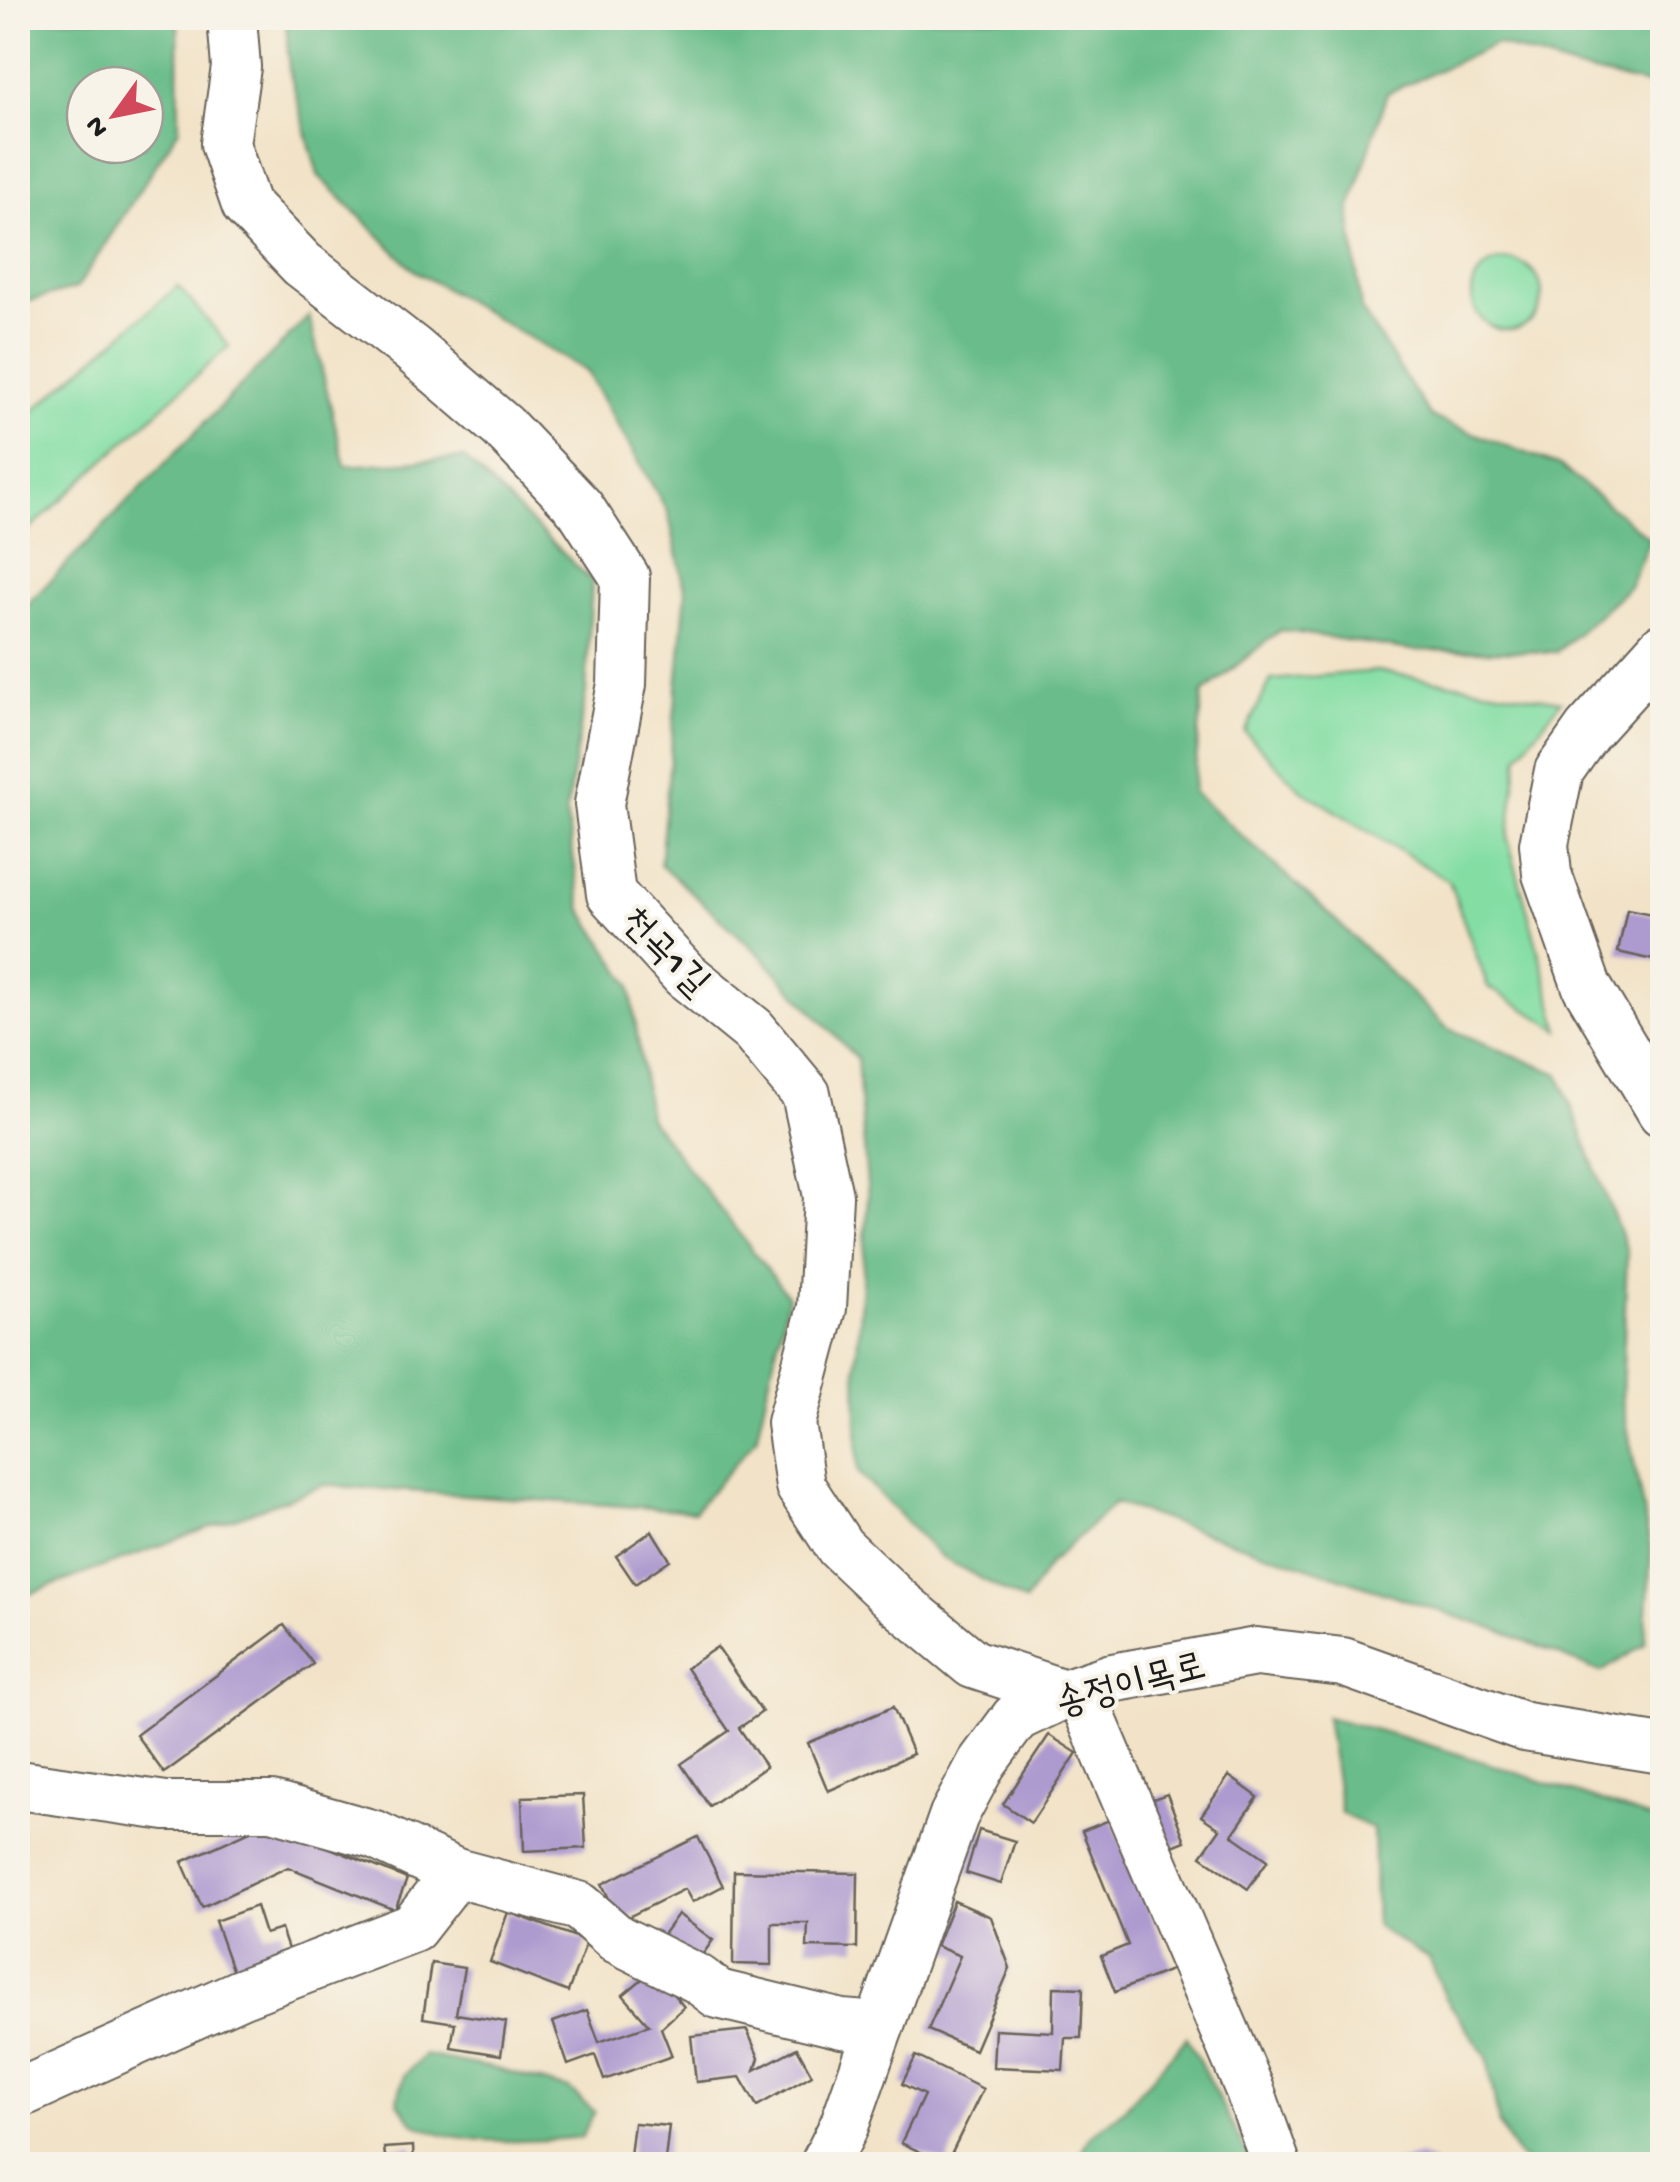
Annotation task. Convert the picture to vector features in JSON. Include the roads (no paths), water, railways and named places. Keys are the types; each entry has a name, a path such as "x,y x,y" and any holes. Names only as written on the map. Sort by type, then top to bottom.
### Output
{"street":[{"name":"천곡1길","path":"232,18 236,67 224,144 246,205 302,264 412,349 503,427 580,508 625,576 622,684 599,804 611,894 684,974 753,1030 806,1094 828,1196 822,1308 792,1422 800,1486 840,1548 974,1664 1071,1691"},
{"path":"1662,648 1588,730 1559,771 1544,844 1547,874 1587,987 1662,1112"},
{"name":"송정이목로","path":"824,2164 844,2126 954,1815 982,1763 1016,1717 1071,1691 1112,1678 1256,1652 1342,1662 1525,1726 1662,1749"},
{"path":"1071,1691 1249,2088 1276,2164"},
{"path":"18,1785 166,1806 272,1806 374,1835 456,1873 579,1906 618,1939 698,1979 718,1994 842,2024 879,2027"},
{"path":"18,2094 240,1994 413,1928 456,1873"}]}
